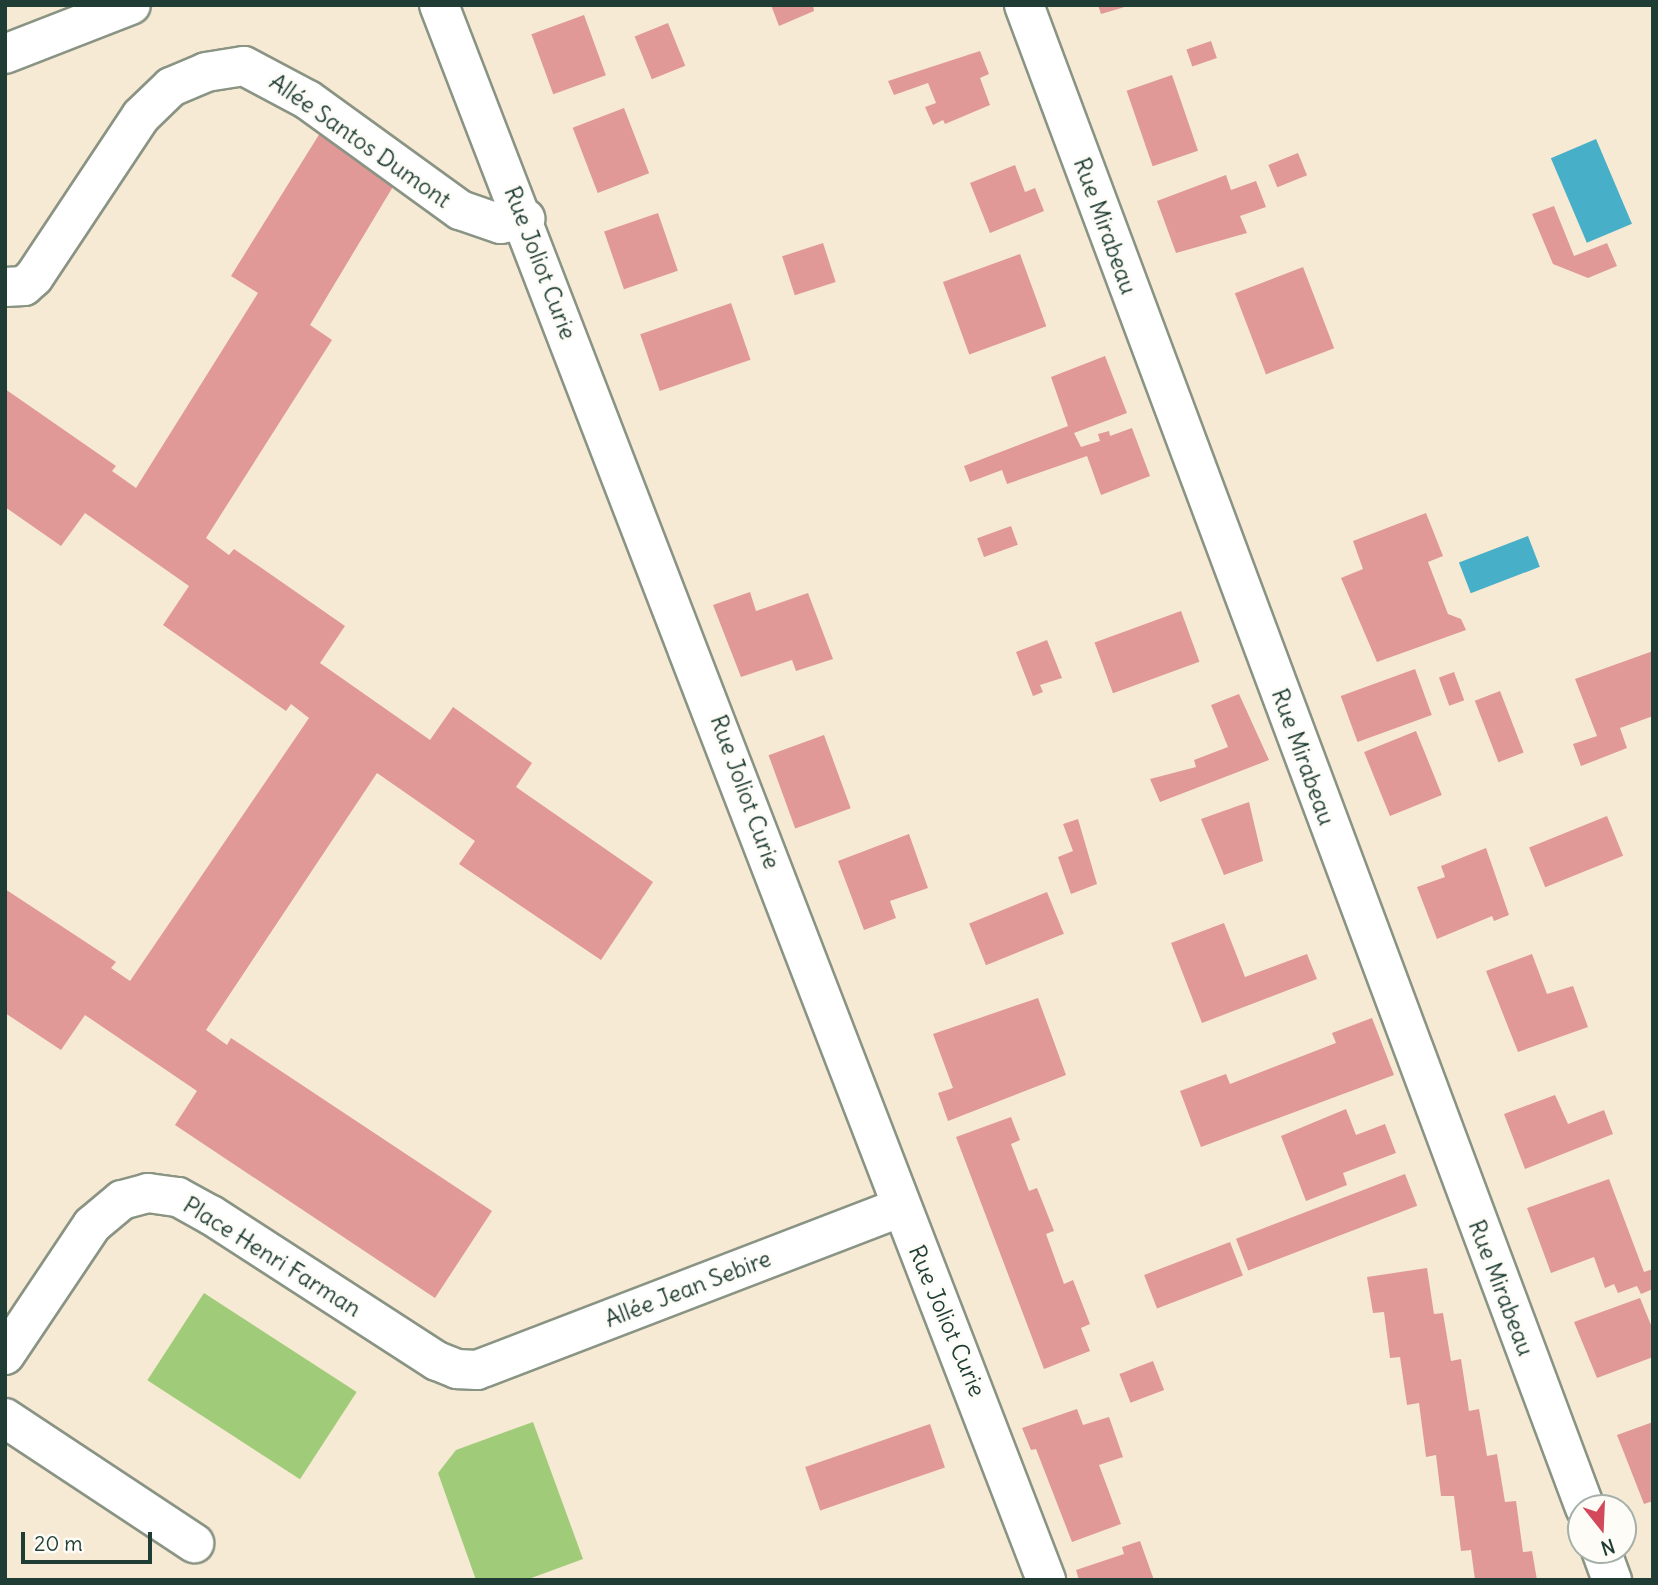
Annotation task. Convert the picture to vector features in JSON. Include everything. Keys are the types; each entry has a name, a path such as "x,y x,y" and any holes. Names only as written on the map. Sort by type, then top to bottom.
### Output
{"street":[{"path":"5,54 131,5"},
{"name":"Rue Joliot Curie","path":"439,5 525,219 722,730 899,1208 982,1406 1046,1580"},
{"name":"Rue Mirabeau","path":"1024,5 1580,1494"},
{"name":"Allée Santos Dumont","path":"5,287 24,286 34,277 141,116 171,87 206,72 244,66 308,100 460,211 501,224 525,219"},
{"name":"Place Henri Farman","path":"5,1355 92,1225 122,1200 148,1193 178,1198 211,1214 437,1361 457,1369 477,1370"},
{"name":"Allée Jean Sebire","path":"477,1370 899,1208"},
{"path":"5,1418 194,1544"}],"green space":[{"path":"204,1293 357,1392 300,1479 147,1380"},
{"path":"533,1422 583,1559 526,1580 476,1580 438,1473 456,1450"}],"water":[{"path":"1596,139 1632,224 1587,243 1551,158"},
{"path":"1528,536 1540,567 1471,593 1459,563"}],"building":[{"path":"771,5 813,5 814,11 779,26"},
{"path":"1098,5 1128,5 1128,6 1101,14"},
{"path":"584,15 606,75 553,94 531,34"},
{"path":"668,23 685,66 652,79 635,36"},
{"path":"1211,41 1217,58 1192,66 1186,49"},
{"path":"980,51 989,74 980,78 990,105 945,124 943,120 933,125 925,107 936,103 928,83 894,95 888,81"},
{"path":"1172,75 1198,151 1153,166 1127,91"},
{"path":"624,108 649,173 598,193 573,128"},
{"path":"320,133 397,180 310,325 332,340 206,538 229,555 234,549 345,626 320,663 430,740 453,707 532,763 516,787 653,882 601,960 459,864 475,841 377,773 206,1030 227,1045 231,1038 492,1211 435,1298 175,1125 197,1091 85,1015 61,1050 5,1013 5,889 116,962 111,968 130,981 309,718 291,704 286,711 163,625 189,586 85,513 61,546 5,507 5,389 116,466 112,471 136,488 258,293 231,276"},
{"path":"1298,153 1307,175 1277,187 1268,165"},
{"path":"1015,165 1025,192 1035,188 1044,211 990,233 970,183"},
{"path":"1226,175 1231,190 1256,181 1266,207 1240,216 1247,233 1176,253 1157,201"},
{"path":"1554,206 1574,256 1607,243 1617,266 1588,278 1553,264 1532,214"},
{"path":"658,213 678,271 624,289 604,232"},
{"path":"823,243 836,282 795,295 782,256"},
{"path":"1020,254 1046,326 969,354 943,282"},
{"path":"1303,267 1334,348 1266,374 1235,293"},
{"path":"731,303 751,360 660,391 640,334"},
{"path":"1105,356 1127,413 1074,433 1081,447 1100,441 1098,434 1109,431 1110,436 1132,428 1150,476 1101,495 1087,456 1007,484 1002,470 970,482 964,466 1068,426 1051,377"},
{"path":"1426,513 1443,556 1428,562 1448,614 1461,619 1466,630 1377,662 1341,578 1363,569 1353,541"},
{"path":"1011,526 1018,545 984,557 977,538"},
{"path":"750,592 756,611 808,593 833,659 796,671 792,660 741,677 713,605"},
{"path":"1181,611 1199,662 1113,693 1095,642"},
{"path":"1047,640 1062,678 1040,685 1043,692 1033,696 1016,652"},
{"path":"1653,651 1653,716 1620,728 1627,748 1581,766 1573,744 1597,736 1575,679"},
{"path":"1415,669 1432,715 1358,742 1341,696"},
{"path":"1454,672 1464,700 1449,706 1439,677"},
{"path":"1500,691 1524,753 1498,762 1475,701"},
{"path":"1239,694 1269,760 1160,802 1150,779 1196,767 1194,760 1228,747 1211,705"},
{"path":"1416,731 1442,795 1390,816 1364,752"},
{"path":"824,735 851,808 795,828 769,755"},
{"path":"1249,802 1263,861 1224,875 1201,819"},
{"path":"1607,816 1623,856 1545,887 1529,847"},
{"path":"1078,819 1097,884 1071,894 1058,857 1073,851 1063,824"},
{"path":"909,834 928,888 890,901 896,918 864,930 838,861"},
{"path":"1486,848 1509,915 1494,921 1492,916 1437,939 1417,887 1445,877 1441,866"},
{"path":"1047,892 1064,934 986,965 969,923"},
{"path":"1224,923 1245,977 1307,954 1317,979 1202,1023 1171,943"},
{"path":"1532,954 1547,994 1573,986 1588,1027 1518,1052 1486,971"},
{"path":"1038,998 1066,1075 948,1121 938,1093 953,1088 933,1034"},
{"path":"1372,1018 1394,1075 1201,1147 1180,1091 1226,1074 1230,1084 1336,1043 1332,1033"},
{"path":"1555,1095 1568,1124 1604,1110 1613,1134 1525,1169 1504,1114"},
{"path":"1346,1109 1356,1135 1385,1124 1396,1153 1343,1173 1347,1185 1306,1201 1281,1136"},
{"path":"1011,1117 1020,1140 1011,1144 1029,1191 1037,1188 1054,1231 1046,1234 1064,1284 1073,1280 1090,1324 1081,1328 1090,1351 1044,1369 956,1137"},
{"path":"1405,1174 1417,1206 1248,1271 1236,1239"},
{"path":"1609,1179 1644,1272 1653,1269 1653,1289 1641,1294 1637,1286 1618,1293 1614,1284 1605,1288 1594,1257 1551,1273 1527,1208"},
{"path":"1230,1242 1243,1276 1157,1309 1144,1275"},
{"path":"1427,1268 1434,1314 1443,1313 1451,1361 1461,1359 1469,1411 1479,1409 1487,1456 1497,1454 1505,1502 1516,1501 1523,1552 1532,1551 1537,1580 1475,1580 1471,1550 1461,1551 1454,1496 1441,1496 1436,1455 1426,1457 1419,1403 1407,1405 1400,1357 1390,1358 1384,1312 1373,1313 1367,1277"},
{"path":"1640,1298 1653,1330 1653,1357 1597,1378 1574,1322"},
{"path":"1153,1361 1164,1390 1131,1403 1119,1374"},
{"path":"1077,1409 1083,1425 1109,1417 1123,1457 1099,1465 1121,1524 1072,1542 1036,1449 1031,1450 1022,1428"},
{"path":"1653,1422 1653,1501 1644,1504 1617,1435"},
{"path":"930,1424 945,1467 820,1510 805,1467"},
{"path":"1140,1541 1154,1580 1079,1580 1076,1570 1124,1554 1122,1547"}]}
